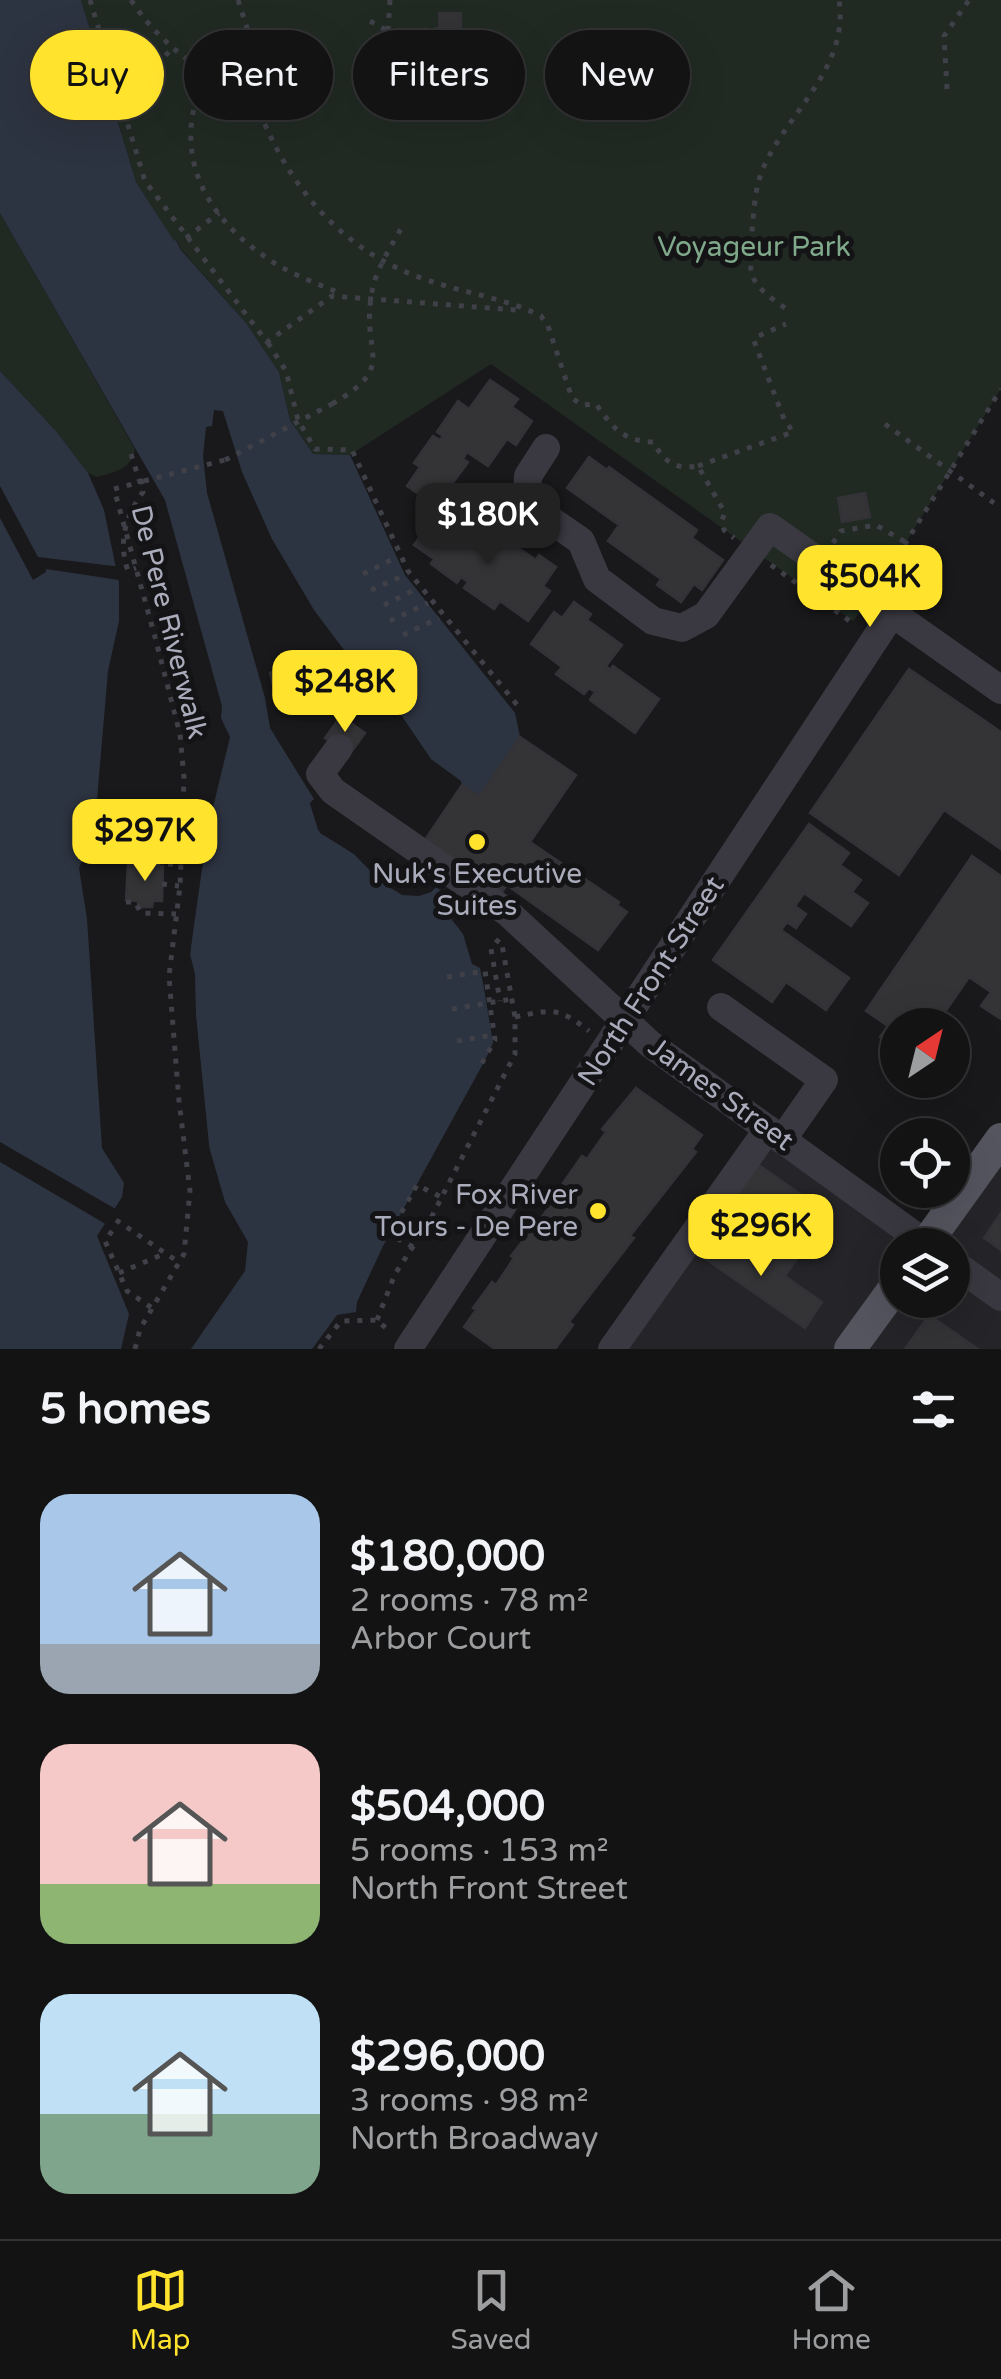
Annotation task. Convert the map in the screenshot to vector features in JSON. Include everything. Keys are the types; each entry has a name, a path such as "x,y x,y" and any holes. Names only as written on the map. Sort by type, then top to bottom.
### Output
{"main road":[{"path":"946,1228 1001,1139"},
{"path":"850,1349 880,1308"}],"street":[{"path":"546,448 528,476 528,494 536,510 581,541 597,578 653,621 682,628 706,614 770,528 1001,690"},
{"name":"North Front Street","path":"400,1342 624,1022 893,612"},
{"name":"James Street","path":"339,748 320,774 333,791 474,889 540,941 624,1022 904,1228"},
{"path":"612,1349 680,1253 775,1134 824,1080 720,1007"},
{"name":"James Street","path":"970,1275 1001,1297"}],"path":[{"path":"90,0 99,30"},
{"path":"131,0 149,27 184,58"},
{"path":"238,0 248,30"},
{"path":"388,30 390,0"},
{"path":"785,308 756,288 753,280 751,243 756,194 764,166 826,69 838,43 839,0"},
{"path":"947,89 944,36 969,0"},
{"path":"370,20 386,30"},
{"path":"164,59 172,49"},
{"path":"126,120 145,181 286,370 298,420 315,450 352,450 408,571 518,706"},
{"path":"192,120 189,142 199,181 219,213 266,258 344,296"},
{"path":"263,120 304,194 340,232 382,262 529,311 545,320 569,391 577,403 596,404 616,431 629,438 653,442 661,457 671,464 682,468 698,466 793,432 784,419 754,341 786,324"},
{"path":"186,238 219,213"},
{"name":"De Pere Riverwalk","path":"135,1349 140,1329 180,1263 189,1220 190,1191 170,976 180,886 184,778 180,734 114,488 225,460 363,385 372,372 374,356 370,298 382,262 402,227"},
{"path":"267,342 332,296 529,311"},
{"path":"885,424 994,502"},
{"path":"132,454 143,492 133,506 120,549 128,571 136,568"},
{"path":"698,466 726,513 722,520 724,530 854,624"},
{"path":"821,562 841,531 876,524 906,542"},
{"path":"363,574 397,557"},
{"path":"371,590 405,575"},
{"path":"384,605 416,589"},
{"path":"390,621 428,603"},
{"path":"403,635 439,618"},
{"path":"155,863 180,865"},
{"path":"162,884 180,886"},
{"path":"126,902 135,902 138,911 176,914"},
{"path":"377,1320 395,1274 414,1247 515,1054 515,1017 499,939 491,949 500,1001"},
{"path":"447,977 484,971 495,1035 478,1070"},
{"path":"452,1009 512,999"},
{"path":"515,1017 561,1010 589,1031"},
{"path":"457,1040 495,1035"},
{"path":"414,1247 389,1234 417,1185 441,1197"},
{"path":"116,1220 180,1263"},
{"path":"112,1231 105,1242 127,1291 152,1308"},
{"path":"119,1273 166,1253"},
{"path":"319,1349 340,1320 377,1320 400,1342"}],"shaded area":[{"path":"768,1129 905,1228 880,1228 880,1318 970,1318 970,1228 937,1228 951,1208 970,1208 970,1182 1001,1139 1001,1349 612,1349"}],"green space":[{"name":"Voyageur Park","path":"81,0 1001,0 1001,389 872,597 853,621 491,364 350,455 313,454 290,420 279,372 246,323 177,240 174,242 136,182 117,120 164,120 164,30 90,30"},
{"path":"0,213 135,449 130,461 116,471 97,477 88,473 56,431 0,371"}],"water":[{"path":"0,0 81,0 90,30 30,30 30,120 117,120 136,182 180,249 246,323 279,372 290,420 313,454 350,455 405,575 515,713 520,737 479,796 420,757 402,716 390,709 314,610 272,539 242,472 223,411 214,410 212,426 206,427 203,456 207,493 270,728 314,799 310,804 320,833 354,854 390,888 407,895 431,892 436,887 449,897 446,902 480,964 493,1043 356,1312 337,1315 312,1349 191,1349 245,1271 248,1242 225,1202 211,1164 190,956 198,870 230,737 221,718 222,706 165,500 0,213"},
{"path":"0,371 56,431 88,473 104,510 127,622 115,671 100,840 86,872 115,1099 133,1194 122,1197 97,1236 129,1314 121,1349 0,1349"}],"pier":[{"path":"0,486 38,557 122,567 132,621 120,672 105,840 91,873 92,887 112,933 120,1004 120,1098 138,1193 122,1197 124,1183 102,1148 87,919 79,868 94,834 108,671 119,621 119,580 46,569 33,580 0,518"},
{"path":"393,703 431,759 461,781 451,800 444,787 416,760 397,719 387,713"},
{"path":"313,800 324,830 357,850 392,884 407,890 431,884 435,887 419,896 402,895 379,880 354,854 318,830 310,803"},
{"path":"208,815 214,816 190,954 195,974 208,1143 225,1202 210,1180 201,1135 185,956 194,869"},
{"path":"449,897 454,898 456,917 478,944 485,962 498,1044 460,1128 389,1248 360,1315 356,1312 357,1302 383,1246 495,1042 480,968 472,964 463,934 445,911"},
{"path":"0,1142 119,1211 109,1226 0,1162"}],"building":[{"path":"439,13 461,13 461,30 440,30"},
{"path":"490,380 518,399 512,407 532,421 516,445 507,439 488,466 467,452 463,459 468,462 436,506 407,486 420,467 414,463 433,436 440,440 443,436 437,432 458,401 469,409"},
{"path":"589,457 697,530 692,538 723,560 702,590 694,584 681,602 657,585 661,579 608,541 619,525 567,488"},
{"path":"865,493 870,517 842,522 838,498"},
{"path":"436,514 489,551 499,535 536,560 539,555 556,567 543,586 550,591 528,621 500,601 494,609 464,588 468,582 461,577 457,583 414,545"},
{"path":"574,602 591,614 587,620 622,645 606,666 610,670 613,666 659,699 635,733 590,700 595,692 589,688 584,694 556,674 562,667 531,644 554,612 562,618"},
{"path":"303,664 309,684 275,693 270,673"},
{"path":"909,669 1001,732 1001,849 944,810 899,875 810,813"},
{"path":"341,716 365,733 349,755 325,738"},
{"name":"Nuk's Executive Suites","path":"520,737 576,775 530,842 619,902 617,905 627,912 598,950 507,885 498,897 423,843 462,785 479,796"},
{"path":"809,824 849,853 840,865 861,880 852,892 868,903 851,926 804,893 795,906 806,914 796,928 787,922 781,930 849,978 826,1010 786,982 772,1002 713,960"},
{"path":"972,856 1001,876 1001,1019 981,1006 991,992 969,977 948,1008 880,1008 880,1021 866,1011"},
{"path":"128,864 163,866 162,901 153,901 152,907 138,907 138,901 126,900"},
{"name":"Fox River Tours - De Pere","path":"636,1088 702,1135 692,1149 696,1152 630,1236 634,1238 569,1322 573,1325 555,1349 495,1349 464,1327 476,1310 473,1308 492,1282 496,1285 514,1258 511,1256 566,1186 563,1183 582,1156 587,1159 606,1132 602,1129"},
{"path":"753,1161 800,1194 756,1257 709,1224"},
{"path":"1001,1213 1001,1250 984,1238"},
{"path":"785,1217 813,1236 784,1277 756,1257"},
{"path":"718,1230 822,1302 805,1328 700,1255"},
{"path":"927,1318 933,1318 978,1349 905,1349"}],"place":[{"name":"Nuk's Executive Suites","path":"477,842"},
{"name":"Fox River Tours - De Pere","path":"598,1211"}]}
